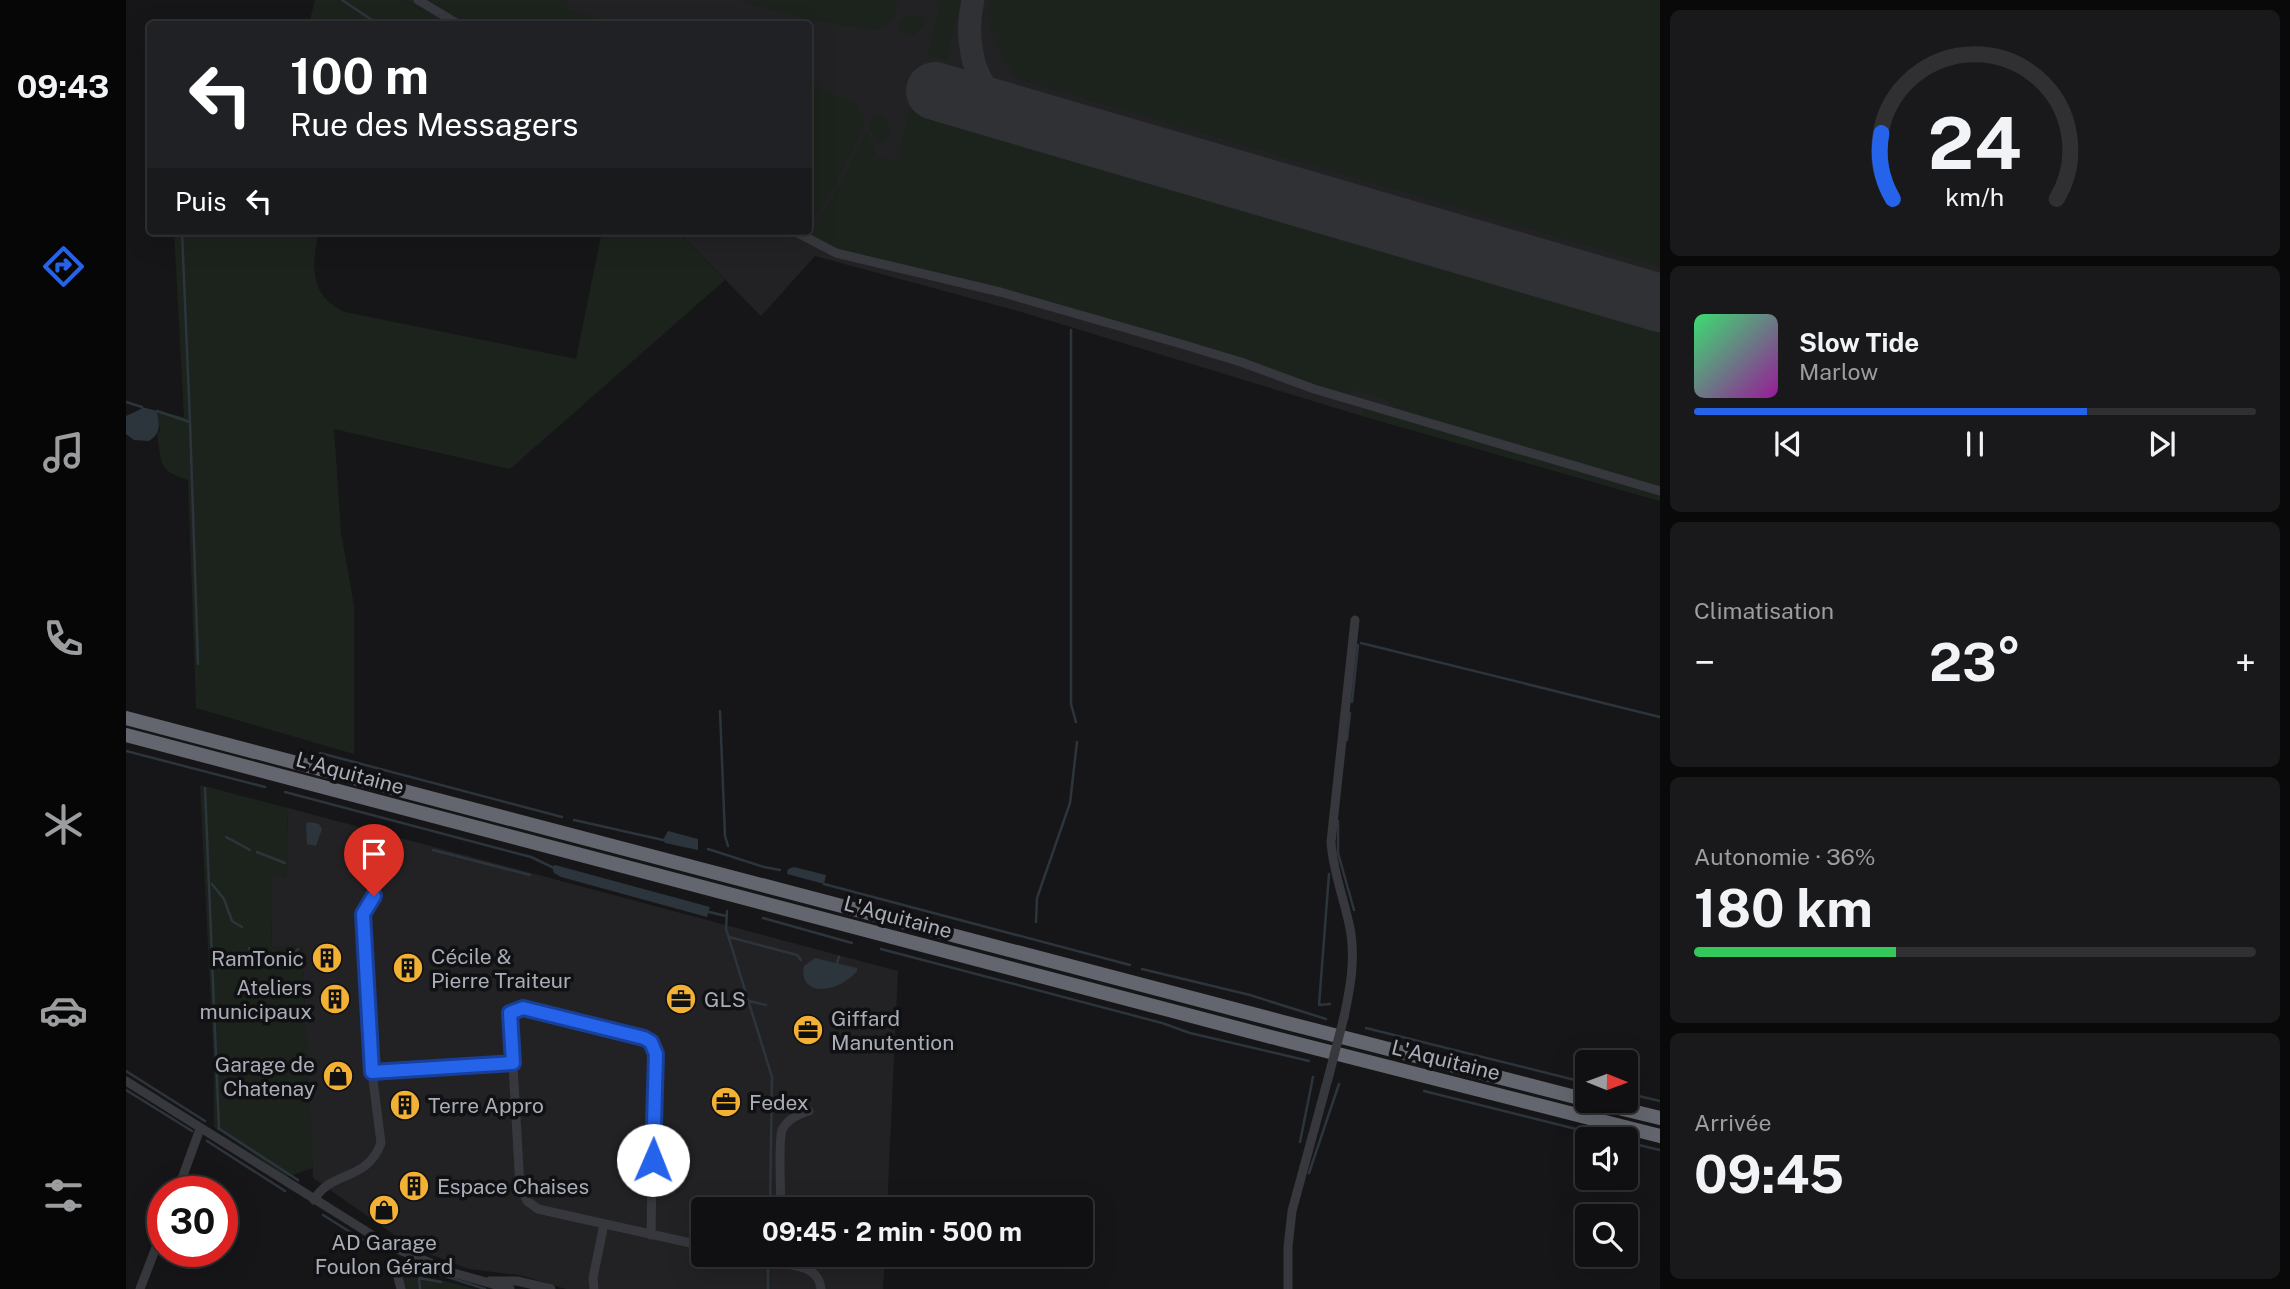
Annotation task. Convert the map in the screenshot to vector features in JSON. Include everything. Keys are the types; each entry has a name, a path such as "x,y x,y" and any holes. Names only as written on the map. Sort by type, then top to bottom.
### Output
{"highway":[{"name":"L'Aquitaine","path":"126,718 1270,1019 1575,1096"},
{"name":"L'Aquitaine","path":"126,735 1279,1039 1660,1136"},
{"name":"L'Aquitaine","path":"1638,1112 1660,1118"}],"street":[{"path":"418,0 453,21"},
{"path":"802,235 836,253 1000,292 1203,351 1314,389 1660,491"},
{"path":"1288,1289 1288,1247 1292,1211 1352,980 1352,944 1333,864 1331,842 1355,620"},
{"path":"314,1200 321,1188 366,1166 377,1153 382,1138 372,1072 363,914 374,896"},
{"path":"652,1234 654,1047 651,1042 530,1009 516,1009 510,1013 520,1187 524,1198 538,1209 604,1224 691,1242"},
{"path":"372,1072 513,1063"},
{"path":"126,1081 388,1245 430,1263 510,1289"},
{"path":"781,1197 781,1134 790,1121 809,1111"},
{"path":"183,1176 200,1129"},
{"path":"594,1289 593,1278 604,1224"},
{"path":"395,1266 401,1289"},
{"path":"140,1289 148,1267"},
{"path":"801,1267 816,1274 821,1289"},
{"path":"585,1289 593,1278"},
{"path":"475,1279 517,1281 551,1289"}],"shaded area":[{"path":"315,0 406,0 441,21 310,21"},
{"path":"406,0 1660,0 1660,501 1362,416 1018,311 815,256 761,316 681,235 812,235 812,21 441,21"},
{"path":"428,0 568,0 566,9 609,21 464,21"},
{"path":"739,0 897,0 895,18 876,30 804,19"},
{"path":"941,0 962,0 946,60 927,55"},
{"path":"989,0 1660,0 1660,267 1017,79 995,42 989,21"},
{"path":"909,14 925,18 924,25 912,36 897,32 899,21"},
{"path":"812,83 856,105 865,126 830,195 812,222"},
{"path":"910,110 1660,329 1660,489 1395,411 1388,400 1356,390 1346,396 1031,297 964,278 850,252 810,235 867,132 877,155 896,161"},
{"path":"874,114 885,118 890,131 889,139 884,138 882,145 877,144 869,126"},
{"path":"174,235 318,235 314,267 319,288 333,305 345,312 576,359 601,235 681,235 725,280 510,469 334,429 341,532 354,606 354,754 196,708 188,480 166,469 161,459 157,434 160,430 157,411 184,417"},
{"path":"142,407 157,411 158,431 149,441 134,440 126,434 126,416"},
{"path":"1367,408 1660,494 1660,501 1362,416"},
{"path":"200,785 288,808 286,878 270,876 272,947 302,946 313,1168 287,1177 214,1127 214,1067"},
{"path":"288,808 898,971 888,1197 691,1197 691,1267 884,1267 883,1289 566,1289 519,1275 469,1269 413,1248 313,1178 302,946 272,948 270,875 286,878"},
{"path":"306,823 319,824 322,829 316,846 307,844"},
{"path":"668,831 698,839 698,850 665,843 663,840"},
{"path":"555,865 710,907 707,917 561,877 554,873 552,867"},
{"path":"794,867 826,875 824,884 787,874 788,869"},
{"path":"815,958 857,968 857,971 837,986 814,988 806,982 803,973 804,966"},
{"path":"398,1274 421,1275 475,1289 401,1289"}],"waterway":[{"path":"342,0 374,21"},
{"path":"157,411 190,422 182,235"},
{"path":"1071,330 1071,704 1076,722"},
{"path":"126,402 142,407"},
{"path":"190,422 198,664"},
{"path":"1361,643 1660,717"},
{"path":"1352,702 1358,645"},
{"path":"720,711 725,836 728,846"},
{"path":"1347,740 1350,713"},
{"path":"1036,922 1037,898 1070,803 1077,742"},
{"path":"126,751 265,787"},
{"path":"320,753 562,817"},
{"path":"205,788 219,1129"},
{"path":"285,792 531,857 552,867"},
{"path":"574,820 663,840"},
{"path":"1338,821 1338,853 1354,910"},
{"path":"226,837 250,850"},
{"path":"708,849 780,870"},
{"path":"433,850 530,875"},
{"path":"257,852 285,863"},
{"path":"1329,874 1319,1005 1330,1004"},
{"path":"212,884 224,899 232,921 242,927"},
{"path":"824,884 1130,965"},
{"path":"727,911 726,929 772,1077 770,1197"},
{"path":"709,912 726,916"},
{"path":"763,918 852,943"},
{"path":"729,937 797,955 801,960"},
{"path":"249,948 254,957"},
{"path":"261,963 274,967 283,966 298,949"},
{"path":"881,949 1162,1023 1190,1033 1309,1061"},
{"path":"837,963 839,957"},
{"path":"1142,969 1250,995 1326,1019"},
{"path":"749,1001 766,1005"},
{"path":"1366,1028 1575,1080"},
{"path":"126,1071 205,1121"},
{"path":"1300,1142 1313,1077"},
{"path":"1309,1173 1339,1084"},
{"path":"126,1090 192,1131"},
{"path":"1424,1091 1575,1129"},
{"path":"1638,1096 1660,1101"},
{"path":"218,1128 298,1180"},
{"path":"207,1141 285,1191"},
{"path":"1638,1145 1660,1150"},
{"path":"323,1215 363,1240"},
{"path":"420,1268 485,1289"},
{"path":"768,1270 768,1289"},
{"path":"420,1289 419,1278 441,1282"}],"taxiway":[{"path":"973,0 970,37 978,74 994,98 1013,113"}],"runway":[{"path":"935,91 1660,303"}],"place":[{"name":"RamTonic","path":"327,958"},
{"name":"Cécile & Pierre Traiteur","path":"408,968"},
{"name":"Ateliers municipaux","path":"335,999"},
{"name":"GLS","path":"681,999"},
{"name":"Giffard Manutention","path":"808,1030"},
{"name":"Garage de Chatenay","path":"338,1076"},
{"name":"Fedex","path":"726,1102"},
{"name":"Terre Appro","path":"405,1105"},
{"name":"Espace Chaises","path":"414,1186"},
{"name":"AD Garage Foulon Gérard","path":"384,1210"}],"route":[{"path":"374,896 369,900 363,914 372,1072 513,1063 510,1013 523,1008 644,1038 651,1042 656,1054 653,1160"}]}
